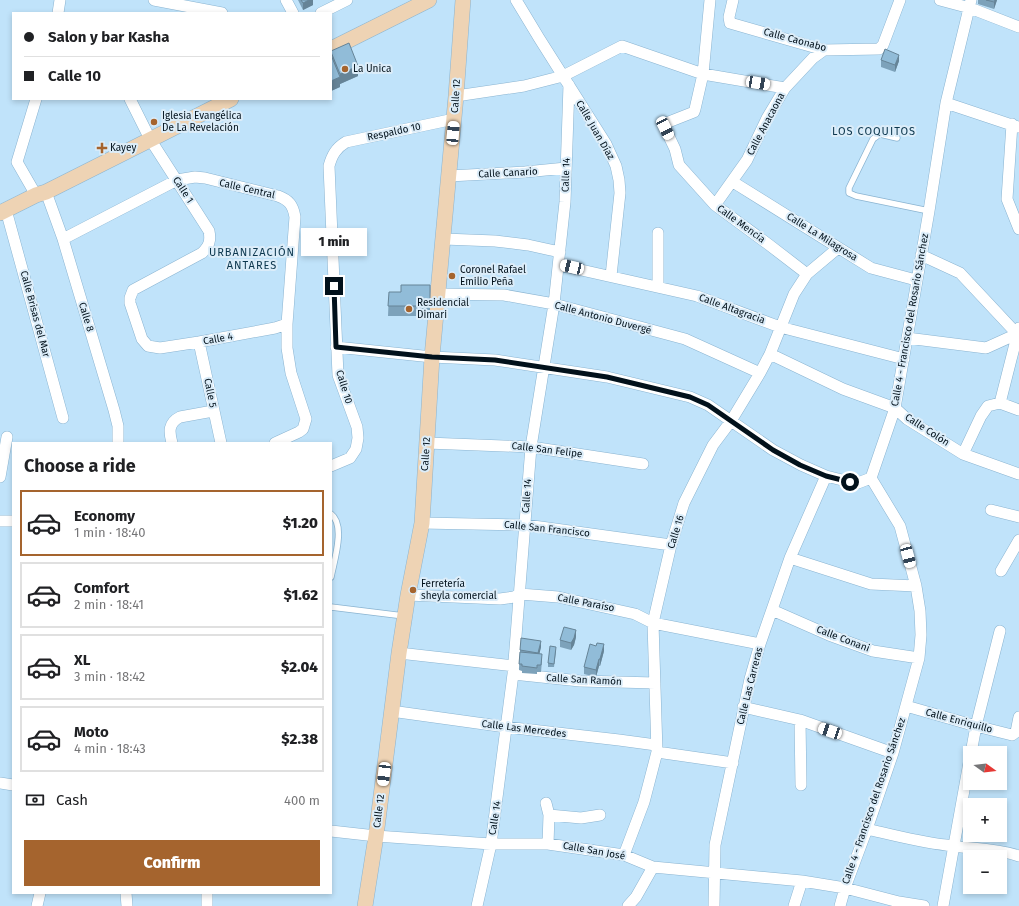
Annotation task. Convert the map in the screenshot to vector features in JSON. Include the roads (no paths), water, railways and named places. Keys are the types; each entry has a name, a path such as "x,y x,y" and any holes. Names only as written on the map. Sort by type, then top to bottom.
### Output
{"main road":[{"path":"332,48 429,0"},
{"name":"Calle 12","path":"365,906 376,836 399,653 422,522 432,357 444,239 463,0"},
{"path":"3,212 229,100"}],"street":[{"path":"58,12 60,0"},
{"path":"154,0 217,12"},
{"path":"286,0 292,12"},
{"path":"323,12 347,0"},
{"name":"Calle Juan Díaz","path":"516,0 606,144 616,166 620,193 611,276"},
{"name":"Calle Mencía","path":"710,0 703,74 694,112 666,123 664,126 675,149 678,165 715,205 807,274"},
{"name":"Calle Caonabo","path":"733,0 729,18 730,23 824,50 879,49 883,45 900,0"},
{"path":"940,0 971,4 1019,26"},
{"name":"Calle 4 - Francisco del Rosario Sánchez","path":"840,906 893,753 918,658 920,611 916,586 900,526 871,478 895,408 946,103 971,4"},
{"path":"456,96 524,86 563,76 622,46 703,74 785,88"},
{"name":"Calle Anacaona","path":"715,205 733,182 747,160 767,118 785,88 813,58 824,50"},
{"name":"Calle 14","path":"477,906 491,844 514,670 531,446 554,304 565,202 569,85"},
{"name":"Calle 8","path":"36,100 17,162 41,194 63,238 114,410 118,426 118,442"},
{"name":"Calle 1","path":"130,100 150,139 209,231 209,244 202,253 136,288 131,294 130,303 142,339 148,346"},
{"path":"946,103 1016,126 1007,199 1019,229"},
{"name":"Respaldo 10","path":"335,150 346,142 454,119"},
{"name":"Calle 10","path":"332,466 350,458 356,449 358,438 356,427 338,375 329,166 331,157 335,150"},
{"name":"Calle Canario","path":"449,176 566,168"},
{"name":"Calle Central","path":"63,238 177,180 195,177 278,196 291,203 295,217 287,324 287,348 291,373 305,414 305,424 303,429 299,432 277,442"},
{"name":"Calle La Milagrosa","path":"733,182 871,268 916,280"},
{"name":"Calle Brisas del Mar","path":"3,212 63,418"},
{"path":"658,233 658,287"},
{"path":"444,239 495,241 528,245 560,252"},
{"name":"Calle 16","path":"624,855 644,802 657,749 653,623 671,544 684,503 713,445 731,420 770,354 794,294 807,274 838,248"},
{"path":"921,255 960,273 1018,332"},
{"name":"Calle Altagracia","path":"559,264 697,296 739,310 780,327 904,359"},
{"name":"Calle Antonio Duvergé","path":"439,294 504,295 554,304 685,339 760,373"},
{"name":"Calle 4","path":"148,346 160,348 200,342 275,328 287,324"},
{"path":"907,338 986,348 1018,332"},
{"path":"1000,403 1018,332"},
{"name":"Calle 5","path":"200,342 220,442"},
{"path":"336,347 432,357 495,360 607,377 690,397 708,405 773,450 800,465 826,476 858,483 871,478"},
{"name":"Calle Colón","path":"770,354 843,389 895,408 907,419 963,454 1019,474"},
{"path":"963,454 981,416 988,406 1000,403 1019,410"},
{"path":"172,442 169,433 175,420 180,417 213,411"},
{"path":"0,477 7,437"},
{"name":"Calle San Felipe","path":"427,443 531,446 643,464"},
{"name":"Calle Las Carreras","path":"714,906 715,845 733,763 743,707 760,644 790,558 826,476"},
{"path":"991,510 1019,517"},
{"path":"0,521 12,521"},
{"name":"Calle San Francisco","path":"422,522 526,524 671,544"},
{"path":"1001,571 1019,540"},
{"path":"790,558 870,584 916,586"},
{"name":"Calle Paraíso","path":"408,595 500,599 514,597 520,594 558,597 635,614 653,623 760,644"},
{"name":"Calle Conani","path":"772,610 829,635 873,651 918,658"},
{"path":"972,746 1000,631"},
{"name":"Calle San Ramón","path":"399,653 580,681 655,683"},
{"name":"Calle Enriquillo","path":"906,706 1012,735 1016,732 1019,717"},
{"path":"743,707 800,720 893,753"},
{"name":"Calle Las Mercedes","path":"391,711 506,728 619,740 657,749 733,763"},
{"path":"800,720 801,785"},
{"path":"0,783 12,785"},
{"path":"943,906 964,790"},
{"path":"546,803 549,815 548,844"},
{"path":"549,815 581,818 600,815"},
{"path":"867,828 929,843 1012,853 1019,856"},
{"name":"Calle San José","path":"332,831 376,836 491,844 548,844 624,855 653,866 802,881 845,888 899,902 924,906"},
{"path":"628,906 636,897 653,866"},
{"path":"794,906 802,881"},
{"path":"37,906 40,894"},
{"path":"126,894 127,906"},
{"path":"207,894 207,906"}],"lane":[{"path":"897,138 880,134 873,139 848,188 849,193 856,196 929,211"},
{"path":"332,515 339,526 338,541 332,572"},
{"path":"332,607 405,616"}],"place":[{"name":"La Unica","path":"345,69"},
{"name":"Iglesia Evangélica De La Revelación","path":"154,122"},
{"name":"Kayey","path":"102,148"},
{"name":"Coronel Rafael Emilio Peña","path":"452,276"},
{"name":"Residencial Dimari","path":"409,309"},
{"name":"Ferretería sheyla comercial","path":"413,590"}],"district":[{"name":"LOS COQUITOS","path":"874,131"},
{"name":"URBANIZACIÓN ANTARES","path":"252,258"}]}
